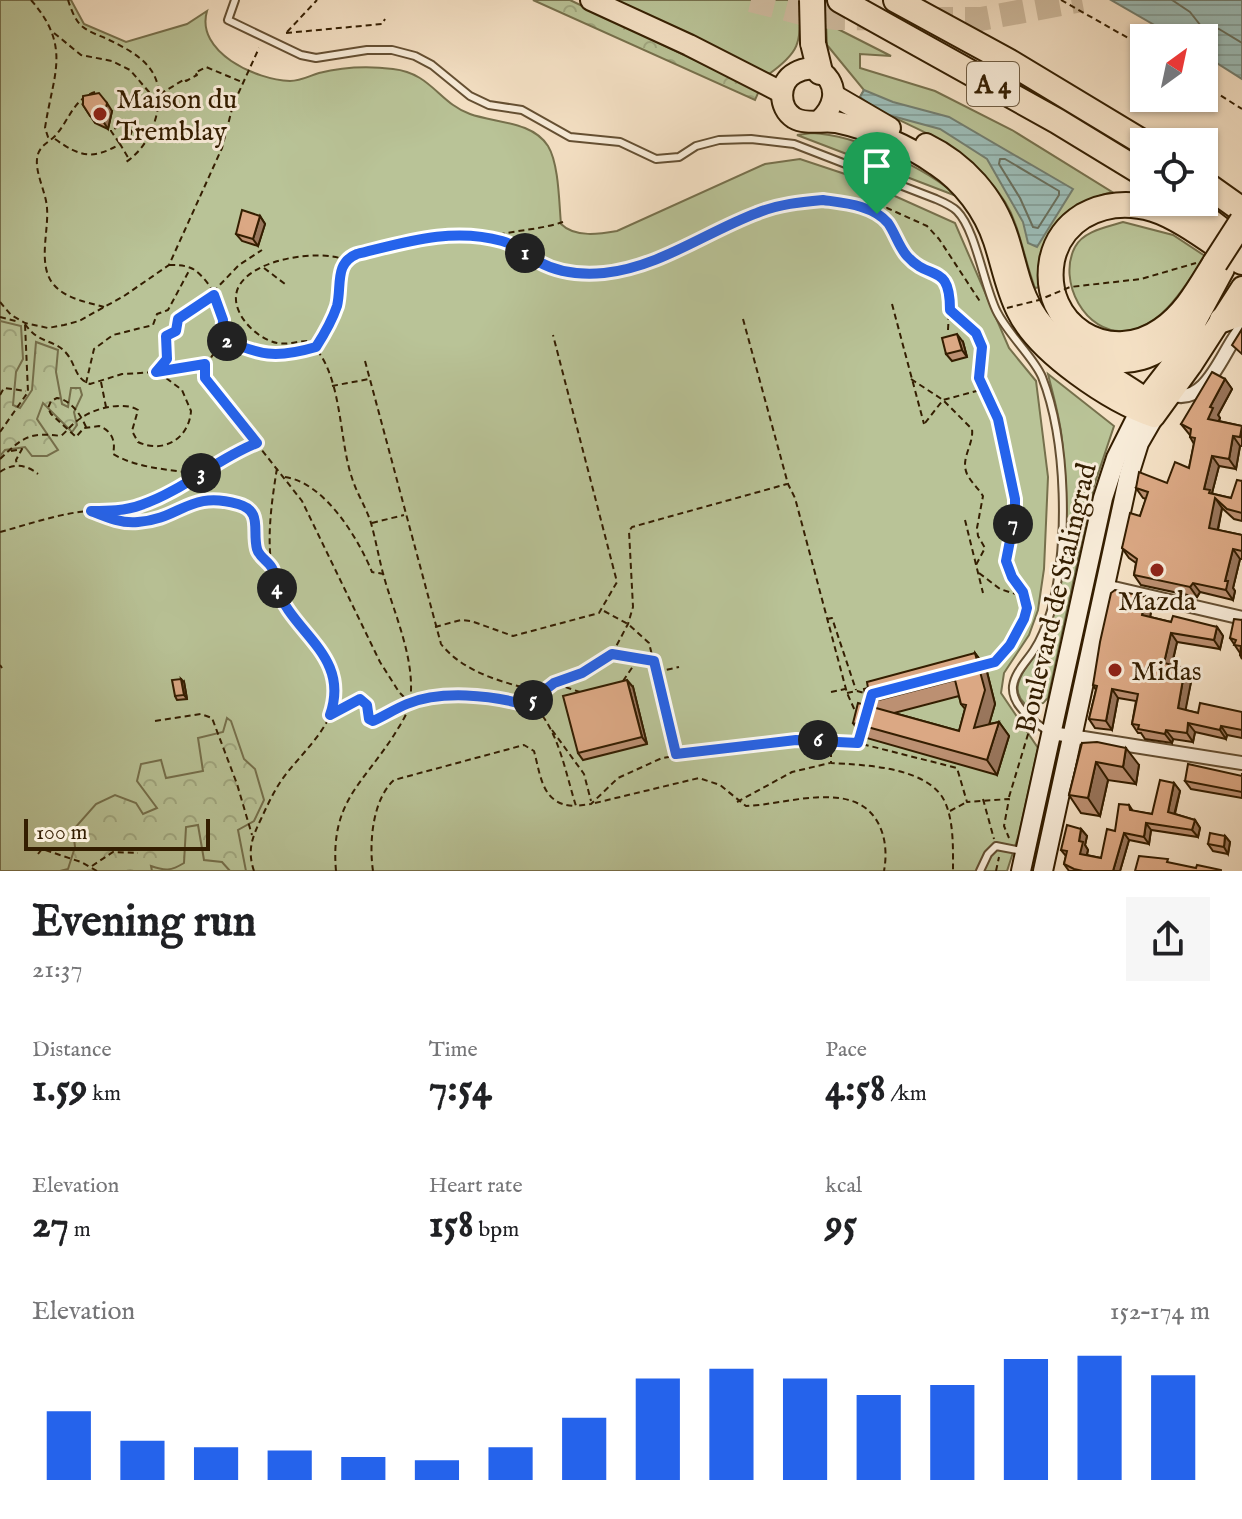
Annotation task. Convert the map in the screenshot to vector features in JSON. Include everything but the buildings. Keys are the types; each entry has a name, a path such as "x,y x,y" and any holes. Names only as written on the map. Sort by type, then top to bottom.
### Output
{"highway":[{"path":"812,0 813,43 820,72"},
{"name":"A 4","path":"840,0 1031,106 1130,166"},
{"name":"A 4","path":"896,0 1008,61 1130,135"},
{"path":"1218,193 1242,210"},
{"path":"1127,205 1160,212 1231,286 1198,291 1162,330 1136,342 1107,343 1086,336 1066,320 1051,291 1050,271 1054,250 1072,223 1108,206 1127,205"},
{"path":"1203,216 1242,246"},
{"path":"1231,286 1242,221"}],"main road":[{"path":"591,0 781,92"},
{"path":"820,120 831,110 835,96 831,82 820,72 808,69 795,72 786,80 781,92 784,107 793,117 806,122 820,120 852,126 910,150 954,178 989,227 1008,292 1033,336 1066,366 1154,406"},
{"path":"835,96 869,118 944,153 970,174 1000,216 1018,278 1033,310 1047,329 1073,355 1154,406"},
{"name":"Boulevard de Stalingrad","path":"1022,860 1108,481 1231,286"},
{"name":"Boulevard de Stalingrad","path":"1043,871 1133,461 1154,406 1195,328 1231,286"},
{"path":"1065,345 1096,359 1137,362 1160,353 1195,328"}],"street":[{"path":"1105,586 1242,618"},
{"path":"1052,733 1242,763"}],"lane":[{"path":"235,0 228,20 301,55 316,58 367,50 392,50 415,56 432,65 470,96 489,105 522,110 570,137 620,142 656,159 679,157 696,146 719,140 794,144 936,199 958,211 973,241 996,311 1012,338 1041,374 1055,425 1063,526 1059,572 1045,629 1017,674 1013,689 1026,713 1036,724 1052,733"},
{"path":"980,871 988,854 996,846 1022,860"}],"path":[{"path":"31,0 53,32 81,55 112,61 130,70 149,92 157,113"},
{"path":"68,0 85,30 144,60 156,81 159,94 157,113 143,146 126,162"},
{"path":"317,0 286,33 382,24 385,19"},
{"path":"1061,0 1130,39"},
{"path":"49,140 45,128 57,61 53,32"},
{"path":"0,317 48,328 64,325 105,308 169,265 222,148 233,105 264,38"},
{"path":"159,94 197,75 195,73 206,67 243,83"},
{"path":"95,92 85,96 54,138 41,147 37,161 47,202 47,273 61,291 105,308"},
{"path":"1218,94 1242,109"},
{"path":"54,138 76,153 105,153 120,144 131,134 134,123 128,120 111,130 120,144 130,159"},
{"path":"222,339 267,355 291,354 316,347 330,326 338,301 341,269 346,260 357,254 434,236 468,234 505,242 542,263 566,272 592,274 624,270 651,261 755,213 787,204 823,200 877,214 889,225 908,257 944,279 949,288 948,330"},
{"path":"877,214 887,208 927,226 981,302 996,311 1039,300 1070,287 1141,279 1231,286"},
{"path":"488,238 563,222"},
{"path":"157,372 167,359 166,336 176,331 178,319 213,294 239,265 262,250"},
{"path":"336,871 339,824 348,797 403,722 410,703 406,652 371,524 352,478 332,386 316,347 306,340 286,343 264,338 244,318 237,302 237,290 243,281 263,267 311,255 346,260"},
{"path":"169,265 191,268 202,277 213,294 223,320 222,339 205,364 205,378 284,477 310,515 380,662 410,703"},
{"path":"263,267 285,284"},
{"path":"86,383 94,349 117,334 153,325 155,316 168,310 191,268"},
{"path":"0,302 11,315 25,323 32,335 63,350 86,383 122,374 205,364"},
{"path":"892,304 923,424 943,400 984,389"},
{"path":"950,310 980,340 982,354 978,372 998,419 1015,499 1015,515 1006,554 1007,568 1025,597 1027,608 1024,619 1000,659 982,665"},
{"path":"743,319 846,691 857,714"},
{"path":"0,432 28,392 25,323"},
{"path":"553,335 617,582 602,610"},
{"path":"365,361 441,644 455,660 490,677 541,692"},
{"path":"0,459 31,435 42,432 61,436 82,417 127,405 138,410 132,435 145,445 164,447 176,440 189,423 189,403 182,390 157,372"},
{"path":"332,386 370,379"},
{"path":"911,379 943,400 970,426 973,433 965,466 968,477 983,496 977,528 985,548 976,565"},
{"path":"100,381 107,409"},
{"path":"0,395 4,388 28,392"},
{"path":"86,427 82,417 65,399 51,401 49,411 76,437 86,427 99,426 108,431 114,443 113,454 120,458 146,467 198,474"},
{"path":"0,532 56,517 141,505 233,453 257,443"},
{"path":"8,451 22,449 16,460 18,466"},
{"path":"0,472 18,466 38,474"},
{"path":"254,871 250,856 252,836 280,782 330,715 336,693 330,668 319,648 275,586 269,544 277,468"},
{"path":"284,477 305,485 332,507 366,556 372,572 384,574"},
{"path":"526,705 554,683 582,673 612,654 633,607 629,531 632,527 788,484"},
{"path":"91,511 135,523 156,519 210,498 241,504 254,515 257,550 272,569"},
{"path":"371,524 405,515"},
{"path":"965,520 983,593"},
{"path":"978,572 1000,589 1025,597"},
{"path":"435,627 461,620 471,621 513,636 602,610 628,624 649,643 676,754"},
{"path":"827,619 832,618 857,691"},
{"path":"612,654 654,661"},
{"path":"620,685 638,659"},
{"path":"656,673 679,667"},
{"path":"554,683 582,692"},
{"path":"831,692 872,694"},
{"path":"330,715 360,699 367,705 369,719 373,721 410,703 441,697 468,697 526,705 542,714 584,774 591,804"},
{"path":"155,721 201,714 212,718 237,784 252,836"},
{"path":"549,727 576,806"},
{"path":"1022,860 1004,826 1029,729"},
{"path":"858,743 861,734"},
{"path":"831,740 831,763"},
{"path":"591,804 618,778 676,754 772,742 831,740 858,743 957,768 967,802"},
{"path":"373,871 371,850 377,814 385,791 394,780 529,746 534,751 543,785 561,806 591,804 699,778 720,785 737,802 750,806 828,798 853,801 868,809 882,830 884,871"},
{"path":"737,802 792,772 831,763 904,772 938,792 949,811 953,871"},
{"path":"983,799 999,856 996,871"},
{"path":"949,811 967,802 1009,799"},
{"path":"38,854 42,849 97,871"},
{"path":"91,867 113,852 138,853"}],"green space":[{"path":"0,0 71,0 84,24 126,42 187,24 207,11 206,26 210,39 219,51 246,69 276,79 294,81 328,71 356,68 384,68 417,76 459,109 523,127 541,138 552,154 561,224 580,233 617,231 765,164 800,159 848,175 955,223 1009,348 1036,381 1048,477 1044,569 1038,610 1029,635 1004,673 1001,693 1038,748 1019,834 1007,871 0,871"},
{"path":"533,0 570,0 759,91 755,100"},
{"path":"610,0 788,0 800,6 799,38 793,52 769,74"},
{"path":"826,23 891,56 860,54 860,68 935,91 1012,130 1112,192 1076,206 1055,224 1045,250 1040,287 1035,288 1015,223 997,191 952,148 860,97 864,90 827,45"},
{"path":"812,133 870,146 928,175 959,197 797,135"},
{"path":"1123,222 1173,235 1205,256 1163,313 1139,328 1126,331 1111,330 1087,315 1072,290 1070,275 1070,261 1075,247 1084,237"},
{"path":"0,321 21,326 23,359 16,372 13,405 20,408 32,390 36,342 58,350 56,372 62,404 68,407 71,388 80,388 82,395 74,412 77,425 72,432 43,403 37,419 58,450 47,456 32,456 25,447 5,450 0,456"},
{"path":"1048,374 1114,426 1094,486 1048,698 1029,707 1021,700 1018,684 1052,620 1059,590 1066,526 1062,440"},
{"path":"227,718 231,721 244,759 255,769 264,800 254,821 238,830 246,871 230,871 222,862 204,860 198,825 186,827 184,863 172,869 151,866 152,871 60,871 68,869 75,847 73,830 96,804 115,795 136,803 143,814 157,808 137,781 141,764 161,760 166,778 203,771 198,738 223,732"}],"water":[{"path":"1111,0 1242,0 1242,79 1218,64 1218,24 1153,24"},
{"path":"864,90 893,102 949,117 1073,189 1037,247 1028,243 1023,222 987,159 940,129 881,113 860,97"}],"tunnel":[{"path":"751,0 837,18 919,19 981,19 1082,0"}],"place":[{"name":"Maison du Tremblay","path":"100,114"},
{"name":"Mazda","path":"1157,570"},
{"name":"Midas","path":"1115,670"}],"route":[{"path":"823,200 856,206 877,214 889,225 908,257 944,279 949,288 950,310 980,340 979,378 998,419 1015,499 1013,528 1006,554 1007,568 1023,592 1027,608 1010,645 995,662 872,694 858,743 796,740 676,754 654,661 612,654 582,673 554,683 526,705 505,700 441,697 410,703 373,721 369,719 367,705 360,699 330,715 336,693 330,668 275,586 272,569 257,550 255,519 250,509 241,504 210,498 156,519 135,523 91,511 121,510 141,505 172,491 233,453 257,443 205,378 205,364 156,372 168,357 166,336 174,334 180,321 178,319 214,295 223,320 222,339 254,352 280,356 316,347 330,326 338,301 341,269 346,260 357,254 434,236 468,234 505,242 542,263 566,272 609,273 661,258 755,213 787,204 823,200"}]}
